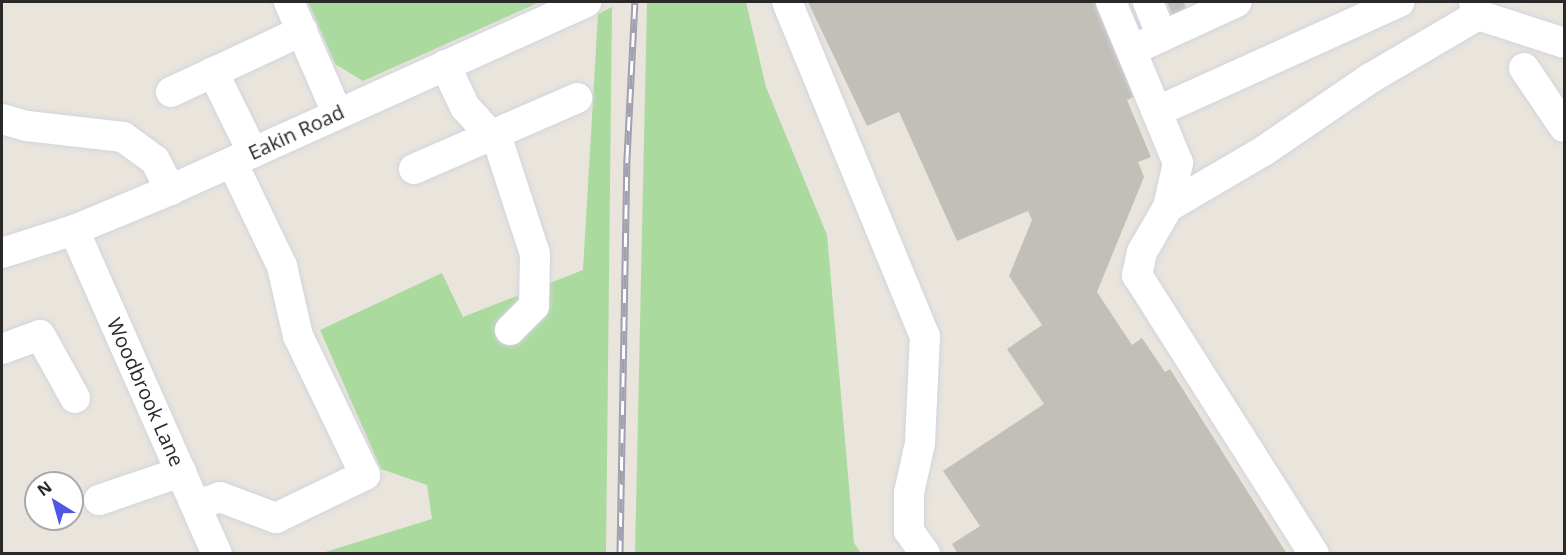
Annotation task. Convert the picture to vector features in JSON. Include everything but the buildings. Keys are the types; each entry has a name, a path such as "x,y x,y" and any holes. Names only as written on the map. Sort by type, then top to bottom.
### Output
{"street":[{"path":"290,2 337,113"},
{"name":"Eakin Road","path":"2,253 74,230 170,190 587,2"},
{"path":"787,2 925,336 920,443 909,493 909,531 925,554"},
{"path":"1111,2 1178,163 1168,207 1142,252 1137,275 1314,554"},
{"path":"1132,50 1158,15 1237,2"},
{"path":"1158,111 1399,2"},
{"path":"1168,207 1265,150 1476,8 1564,43"},
{"path":"171,92 302,31"},
{"path":"445,65 465,107 499,144 536,254 534,306 510,330"},
{"path":"1524,68 1564,127"},
{"path":"196,506 220,497 276,518 365,475 298,336 282,266 213,72"},
{"path":"414,169 577,98"},
{"path":"2,118 27,126 123,137 155,160 170,190"},
{"name":"Woodbrook Lane","path":"74,230 217,554"},
{"path":"2,349 40,335 46,339 75,398"},
{"path":"99,500 181,472"}],"green space":[{"path":"308,2 540,2 363,81 335,64"},
{"path":"647,2 746,2 766,87 827,235 854,543 861,553 635,553"},
{"path":"612,7 606,553 322,553 432,519 427,485 381,469 320,330 442,273 463,317 583,270 598,14"}],"tunnel":[{"path":"1169,8 1184,2"}],"railway":[{"path":"620,554 627,158 635,2"}]}
